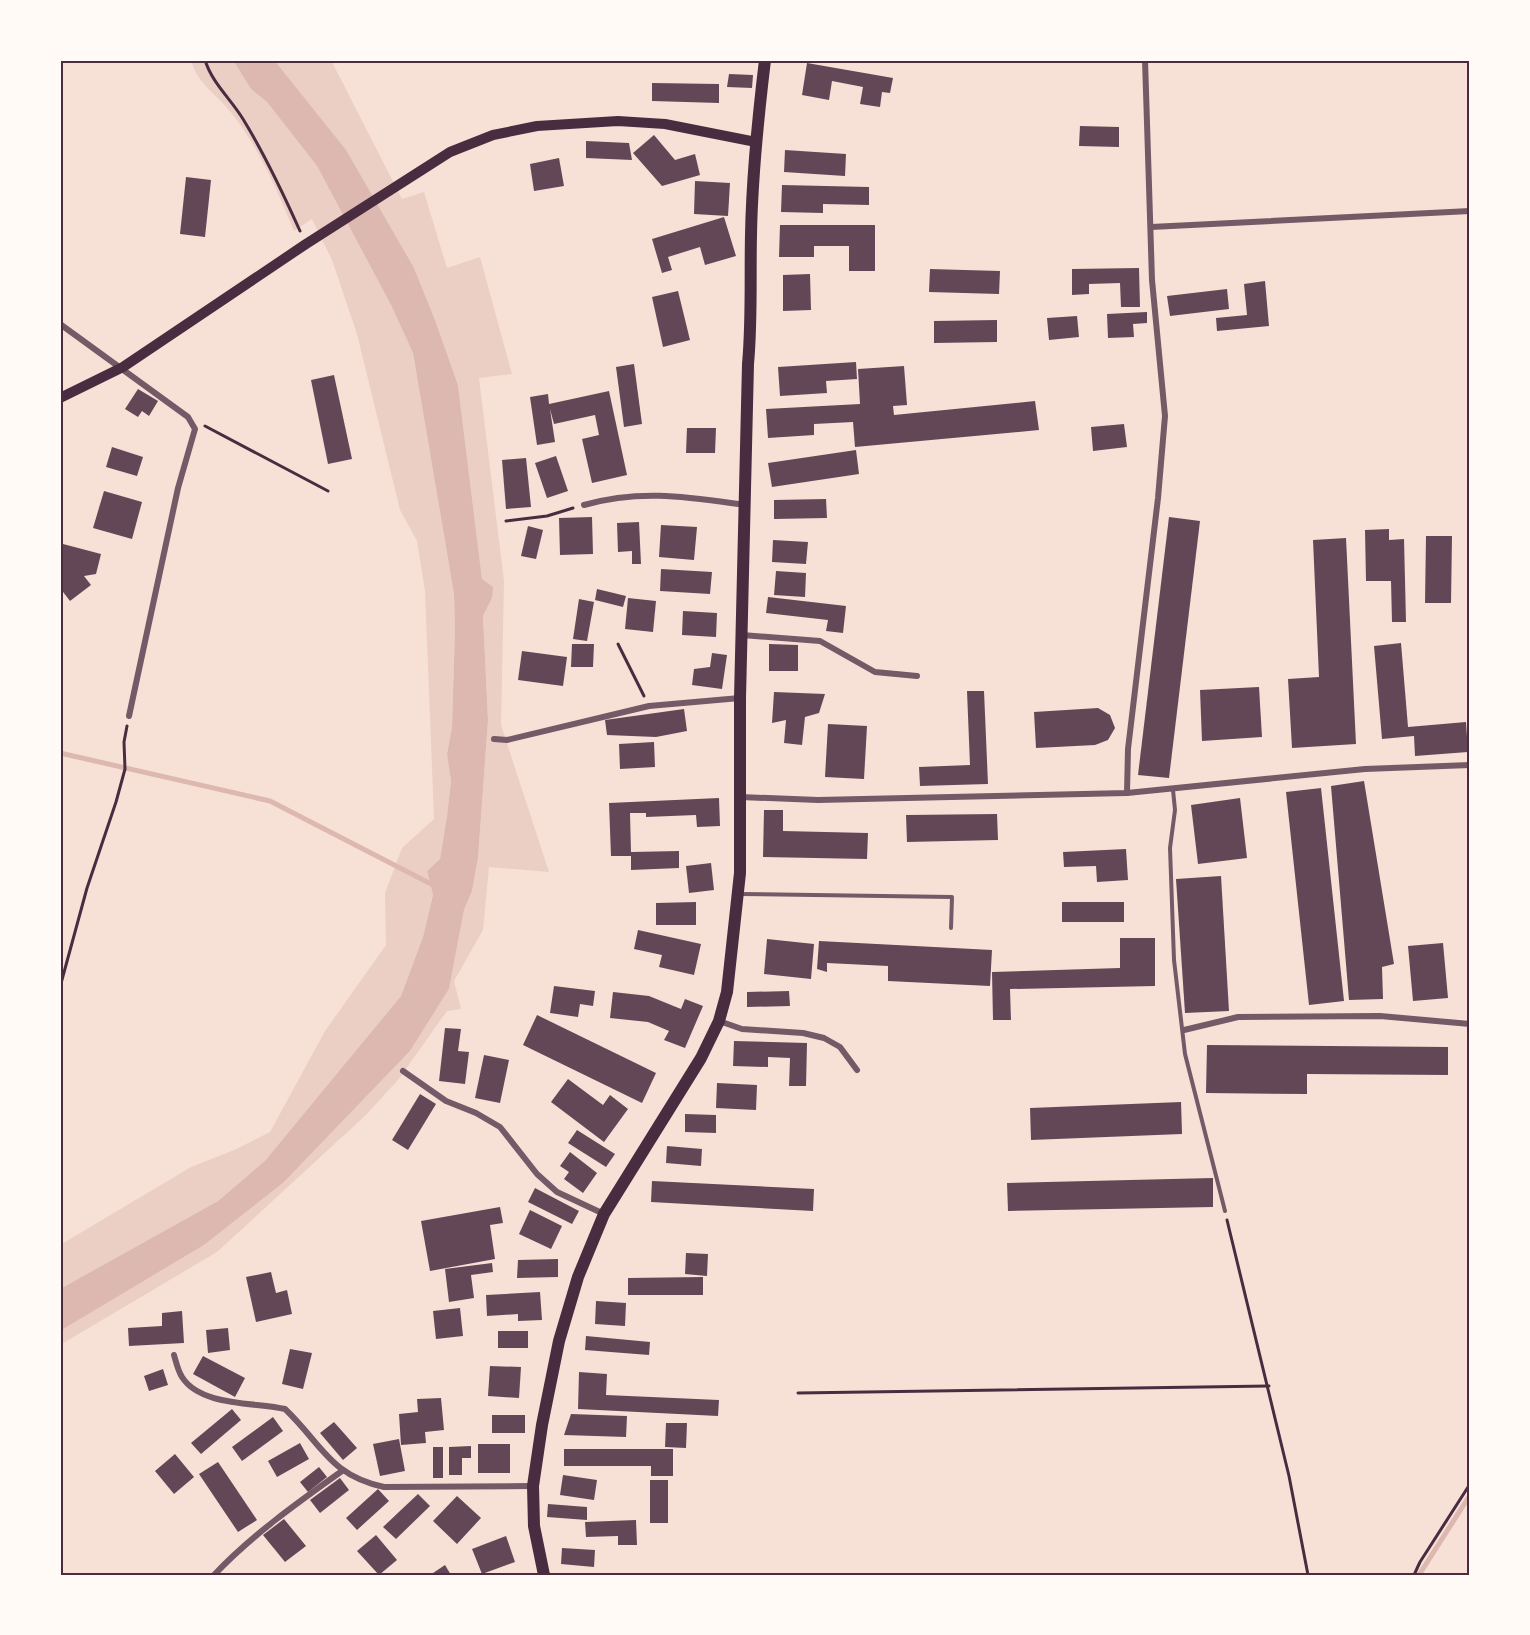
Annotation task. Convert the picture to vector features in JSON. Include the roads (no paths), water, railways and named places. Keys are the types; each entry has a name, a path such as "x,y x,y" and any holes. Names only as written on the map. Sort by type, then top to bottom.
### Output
{"main road":[{"path":"544,1575 534,1526 533,1486 542,1425 559,1341 582,1267 604,1214 701,1058 719,1021 727,992 738,894 740,698 756,142 765,60"},
{"path":"60,398 123,367 323,233 465,146 493,135 537,126 618,122 666,124 756,142"}],"street":[{"path":"1126,793 1128,749 1158,498 1165,416 1152,280 1145,60"},
{"path":"1151,227 1470,211"},
{"path":"60,324 123,367 188,417 195,429 178,488 129,716"},
{"path":"584,505 604,499 662,494 745,505"},
{"path":"742,635 820,641 875,672 917,676"},
{"path":"494,739 507,740 649,706 740,698"},
{"path":"740,797 818,800 1126,793 1365,769 1470,765"},
{"path":"1184,1030 1238,1017 1380,1016 1470,1024"},
{"path":"719,1021 742,1029 803,1033 824,1038 840,1047 857,1070"},
{"path":"403,1071 446,1101 476,1113 500,1127 537,1174 557,1192 604,1214"},
{"path":"174,1355 182,1377 197,1390 231,1403 285,1409 342,1471 362,1482 384,1487 533,1486"},
{"path":"214,1575 236,1552 274,1520 342,1471"}],"lane":[{"path":"1173,789 1175,810 1170,848 1174,960 1185,1054 1225,1212"},
{"path":"738,894 952,897 951,928"}],"waterway":[{"path":"60,753 270,801 435,886"},
{"path":"1419,1575 1470,1495"}]}
